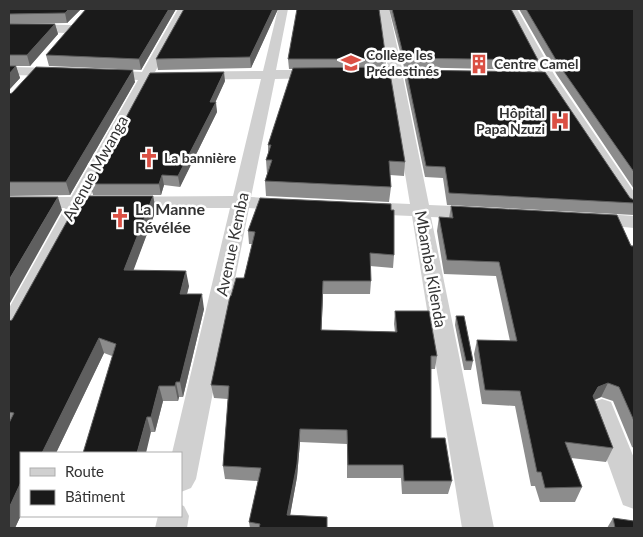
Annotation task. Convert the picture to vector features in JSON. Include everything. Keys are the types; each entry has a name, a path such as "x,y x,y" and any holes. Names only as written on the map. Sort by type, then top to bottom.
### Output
{"street":[{"name":"Avenue Mwanga","path":"9,328 183,9"},
{"name":"Avenue Kemba","path":"182,474 283,9"},
{"name":"Mbamba Kilenda","path":"384,9 478,528"},
{"path":"512,9 548,76 631,196"},
{"path":"9,28 74,26 59,43"},
{"path":"22,86 47,57"},
{"path":"9,71 72,73"},
{"path":"90,74 146,76 450,73"},
{"path":"528,75 548,76"},
{"path":"9,203 241,202 301,205"},
{"path":"351,207 498,214"},
{"path":"576,219 634,222"},
{"path":"602,410 634,495"}],"building":[{"path":"9,9 69,9 65,13 9,14"},
{"path":"86,9 169,9 139,59 46,55"},
{"path":"184,9 273,9 250,57 156,59"},
{"path":"297,9 379,9 386,59 288,59"},
{"path":"392,9 511,9 538,60 404,58"},
{"path":"526,9 634,9 634,172 559,65"},
{"path":"9,24 55,24 27,55 9,55"},
{"path":"9,66 16,66 9,74"},
{"path":"36,67 133,70 66,182 9,182 9,94"},
{"path":"389,67 405,162 389,161 391,187 265,181 272,160 266,160 271,145 268,145 293,68"},
{"path":"406,70 545,72 630,198 634,200 634,203 449,193 445,167 426,166"},
{"path":"224,72 210,102 216,102 178,176 162,175 159,184 90,184 150,73"},
{"path":"81,196 153,196 124,270 186,271 180,294 202,294 180,382 176,382 175,386 159,386 151,417 147,417 137,452 83,452 116,344 99,338 42,452 20,452 20,484 9,508 9,423 14,413 9,412 9,321 12,320"},
{"path":"9,197 58,197 9,280"},
{"path":"260,198 391,204 391,210 394,210 394,255 370,253 371,281 323,281 321,330 397,332 395,311 429,311 437,356 431,356 431,438 445,438 452,481 404,481 403,465 348,465 347,430 300,429 297,464 287,515 327,517 327,528 259,528 260,524 249,522 261,468 223,466 229,386 211,385 230,296 236,278 244,278 255,232 248,231"},
{"path":"451,206 617,215 631,246 634,246 634,421 619,387 608,383 598,387 593,396 613,448 565,442 582,487 545,488 541,472 537,472 520,391 485,390 477,340 517,341 499,262 447,260 439,217 453,218"},
{"path":"456,316 464,316 473,361 466,361"},
{"path":"613,518 634,521 634,528 615,528"}],"place":[{"name":"Collège les Prédestinés","path":"351,63"},
{"name":"Centre Camel","path":"479,64"},
{"name":"Hôpital Papa Nzuzi","path":"560,121"},
{"name":"La bannière","path":"149,158"},
{"name":"La Manne Révélée","path":"120,218"}]}
